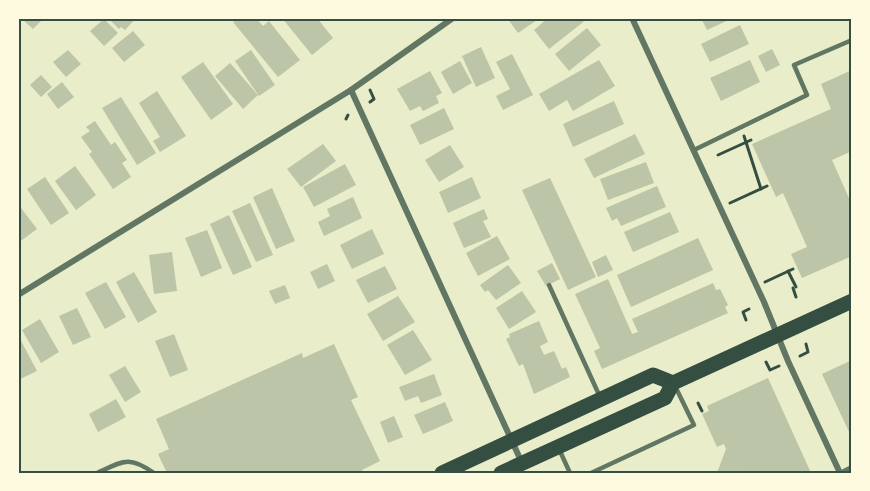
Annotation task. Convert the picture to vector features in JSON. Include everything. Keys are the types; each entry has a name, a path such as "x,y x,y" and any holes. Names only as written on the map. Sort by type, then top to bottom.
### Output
{"main road":[{"path":"501,473 524,468 558,446 665,398 673,383 852,301"},
{"path":"442,473 653,375 673,383"}],"street":[{"path":"18,295 351,90 453,18"},
{"path":"632,18 840,473"},
{"path":"351,90 524,468"}],"lane":[{"path":"694,150 807,95 794,65 852,40"},
{"path":"549,285 602,399"},
{"path":"591,473 694,425 673,383"},
{"path":"558,446 570,473"},
{"path":"97,473 125,460 138,462 154,473"},
{"path":"840,473 852,467"}],"path":[{"path":"370,102 374,99 371,93"},
{"path":"717,155 751,140"},
{"path":"747,141 761,189"},
{"path":"732,202 767,186"},
{"path":"767,281 793,268"},
{"path":"788,271 796,297"},
{"path":"746,320 743,312 749,309"},
{"path":"800,356 808,352 806,344"},
{"path":"766,362 770,370 779,366"},
{"path":"698,402 702,411"}],"building":[{"path":"21,18 44,18 33,29"},
{"path":"108,18 136,18 125,30 121,27 119,29"},
{"path":"238,18 256,18 263,26 269,21 300,60 278,77 233,22"},
{"path":"282,18 317,18 333,38 312,55"},
{"path":"507,18 540,18 518,33"},
{"path":"548,18 587,19 549,49 534,30"},
{"path":"701,18 733,18 707,30"},
{"path":"104,19 118,33 104,46 90,31"},
{"path":"740,25 749,44 710,62 701,44"},
{"path":"587,28 601,45 569,71 555,54"},
{"path":"133,31 145,45 124,62 112,48"},
{"path":"481,47 495,78 476,87 462,56"},
{"path":"772,49 780,65 766,72 758,56"},
{"path":"68,50 81,64 66,77 53,62"},
{"path":"251,50 275,85 259,96 235,61"},
{"path":"512,54 533,95 503,110 496,96 510,89 496,62"},
{"path":"599,60 615,86 573,111 567,100 549,111 539,94"},
{"path":"750,60 760,82 721,101 710,78"},
{"path":"460,61 472,83 453,94 441,72"},
{"path":"203,62 233,104 211,120 181,77"},
{"path":"230,63 258,95 243,109 215,76"},
{"path":"852,70 852,151 832,160 852,205 852,256 802,278 791,254 807,247 783,193 776,197 752,144 831,109 821,84"},
{"path":"430,71 442,93 436,96 439,103 423,111 420,106 410,111 397,89"},
{"path":"41,75 52,87 41,97 30,85"},
{"path":"62,82 74,97 58,109 47,94"},
{"path":"157,91 186,136 160,152 153,141 160,137 139,103"},
{"path":"121,97 156,153 137,165 102,108"},
{"path":"614,101 624,124 573,147 563,124"},
{"path":"444,108 454,129 420,145 410,125"},
{"path":"95,121 111,145 115,142 127,160 122,163 131,177 113,189 89,154 92,152 81,137 90,131 86,127"},
{"path":"635,134 645,154 594,178 584,159"},
{"path":"323,144 336,161 301,187 287,169"},
{"path":"450,145 464,167 439,182 425,160"},
{"path":"646,162 654,183 608,200 600,179"},
{"path":"345,164 356,185 314,207 303,187"},
{"path":"75,166 96,195 76,210 55,181"},
{"path":"45,177 69,213 51,225 27,189"},
{"path":"472,177 481,198 448,213 439,192"},
{"path":"550,178 596,277 568,290 522,190"},
{"path":"657,186 666,207 621,226 617,218 612,221 606,208"},
{"path":"272,188 295,241 276,249 253,197"},
{"path":"353,197 362,218 324,236 318,222 330,216 327,209"},
{"path":"250,203 273,255 256,262 232,211"},
{"path":"18,204 37,229 18,243"},
{"path":"484,209 488,219 483,221 491,237 464,248 453,223"},
{"path":"670,212 679,232 633,252 624,232"},
{"path":"229,215 252,267 233,275 210,224"},
{"path":"372,229 384,254 352,269 340,245"},
{"path":"207,230 222,268 201,277 185,238"},
{"path":"497,236 510,259 478,276 466,253"},
{"path":"698,238 713,270 631,307 617,275"},
{"path":"172,252 177,291 154,294 149,255"},
{"path":"606,255 613,270 598,277 592,262"},
{"path":"552,263 560,279 546,286 537,271"},
{"path":"327,264 335,281 318,289 310,272"},
{"path":"508,265 521,283 496,300 488,290 485,292 480,285"},
{"path":"385,266 397,289 368,303 356,280"},
{"path":"134,272 157,312 138,323 116,282"},
{"path":"608,279 632,334 638,332 632,319 713,283 716,290 720,289 728,305 725,307 728,313 602,369 594,351 600,348 575,294"},
{"path":"106,282 126,317 105,329 85,293"},
{"path":"285,285 290,298 275,304 269,291"},
{"path":"522,291 536,312 509,329 496,308"},
{"path":"398,296 415,322 383,341 367,314"},
{"path":"77,308 91,337 73,345 59,316"},
{"path":"40,319 59,352 41,363 22,330"},
{"path":"539,321 548,342 540,346 544,355 554,351 562,369 566,367 570,377 534,394 523,364 519,366 506,339 510,337 509,334"},
{"path":"413,330 432,360 405,375 387,345"},
{"path":"174,334 188,370 170,377 155,341"},
{"path":"18,335 37,371 18,380"},
{"path":"334,344 358,397 351,400 380,461 362,470 363,473 167,473 158,454 169,449 156,419 302,353 303,358"},
{"path":"852,360 852,433 850,434 822,374"},
{"path":"125,366 141,392 125,402 109,375"},
{"path":"434,374 442,395 421,403 418,396 405,401 399,387"},
{"path":"768,378 811,473 738,473 736,470 735,473 717,473 726,449 724,444 717,447 702,414 709,411 707,406"},
{"path":"116,399 126,417 98,432 89,414"},
{"path":"445,402 453,421 423,434 414,415"},
{"path":"394,416 403,437 388,443 380,422"}]}
